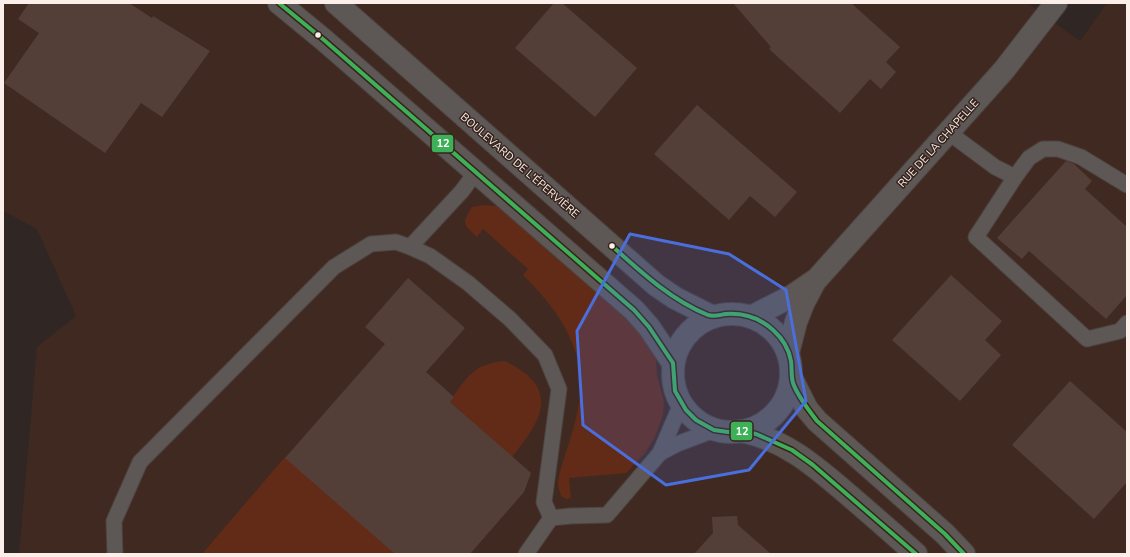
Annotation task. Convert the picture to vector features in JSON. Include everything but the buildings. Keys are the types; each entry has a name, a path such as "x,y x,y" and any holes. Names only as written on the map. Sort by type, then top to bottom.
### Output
{"street":[{"path":"279,3 324,40 634,310 649,327 673,363"},
{"name":"BOULEVARD DE L'ÉPERVIÈRE","path":"336,3 656,285 675,298 713,317"},
{"name":"RUE DE LA CHAPELLE","path":"752,317 792,296 816,279 1004,70 1056,3"},
{"name":"RUE DE LA CHAPELLE","path":"788,353 796,322 816,279"},
{"path":"732,314 752,317 763,322 774,330 788,353 792,379 786,398 776,414 760,426 742,431 728,432 714,430 696,420 681,404 675,391 672,377 673,363 678,347 687,334 698,324 713,317 732,314"},
{"path":"792,379 805,405 817,421 945,534 964,554"},
{"path":"742,431 756,434 792,450 813,465 916,554"}],"lane":[{"path":"948,132 995,167 1015,176"},
{"path":"1127,185 1081,157 1058,149 1043,149 1029,158 1015,176 976,237 1087,339 1120,331 1127,323"},
{"path":"410,248 462,191 476,172"},
{"path":"115,554 114,521 140,462 334,267 371,244 396,242 430,256 468,283 510,319 545,354 559,389 544,502 551,518"},
{"path":"526,554 551,518 570,516 607,516 660,453 681,404"},
{"path":"660,453 677,444 714,430"}],"highlighted area":[{"path":"630,234 729,254 786,290 806,401 749,470 666,485 583,425 577,331"}],"shaded area":[{"path":"3,3 1027,3 1080,41 1107,3 1127,3 1127,554 19,554 37,347 76,316 37,229 3,211"},
{"path":"484,205 496,206 504,211 615,306 640,331 656,357 657,376 664,401 663,415 655,437 645,453 626,473 569,478 571,498 566,499 561,496 558,484 561,466 578,411 581,385 576,353 555,312 523,275 528,269 483,229 477,237 466,226 465,220 472,207"},
{"path":"505,361 522,371 534,382 540,393 541,404 538,417 532,429 512,457 450,402 455,393 476,370 488,364"},
{"path":"285,457 396,554 202,554"}],"transit line":[{"name":"12","path":"279,3 324,40 634,310 649,327 673,363 675,391 686,410 696,420 714,430 728,432 742,431 756,434 792,450 813,465 916,554"},
{"name":"12","path":"612,246 657,285 681,302 694,309 710,316 726,314 745,315 763,322 773,330 782,340 789,352 792,380 795,388 817,421 945,534 964,554"}]}
